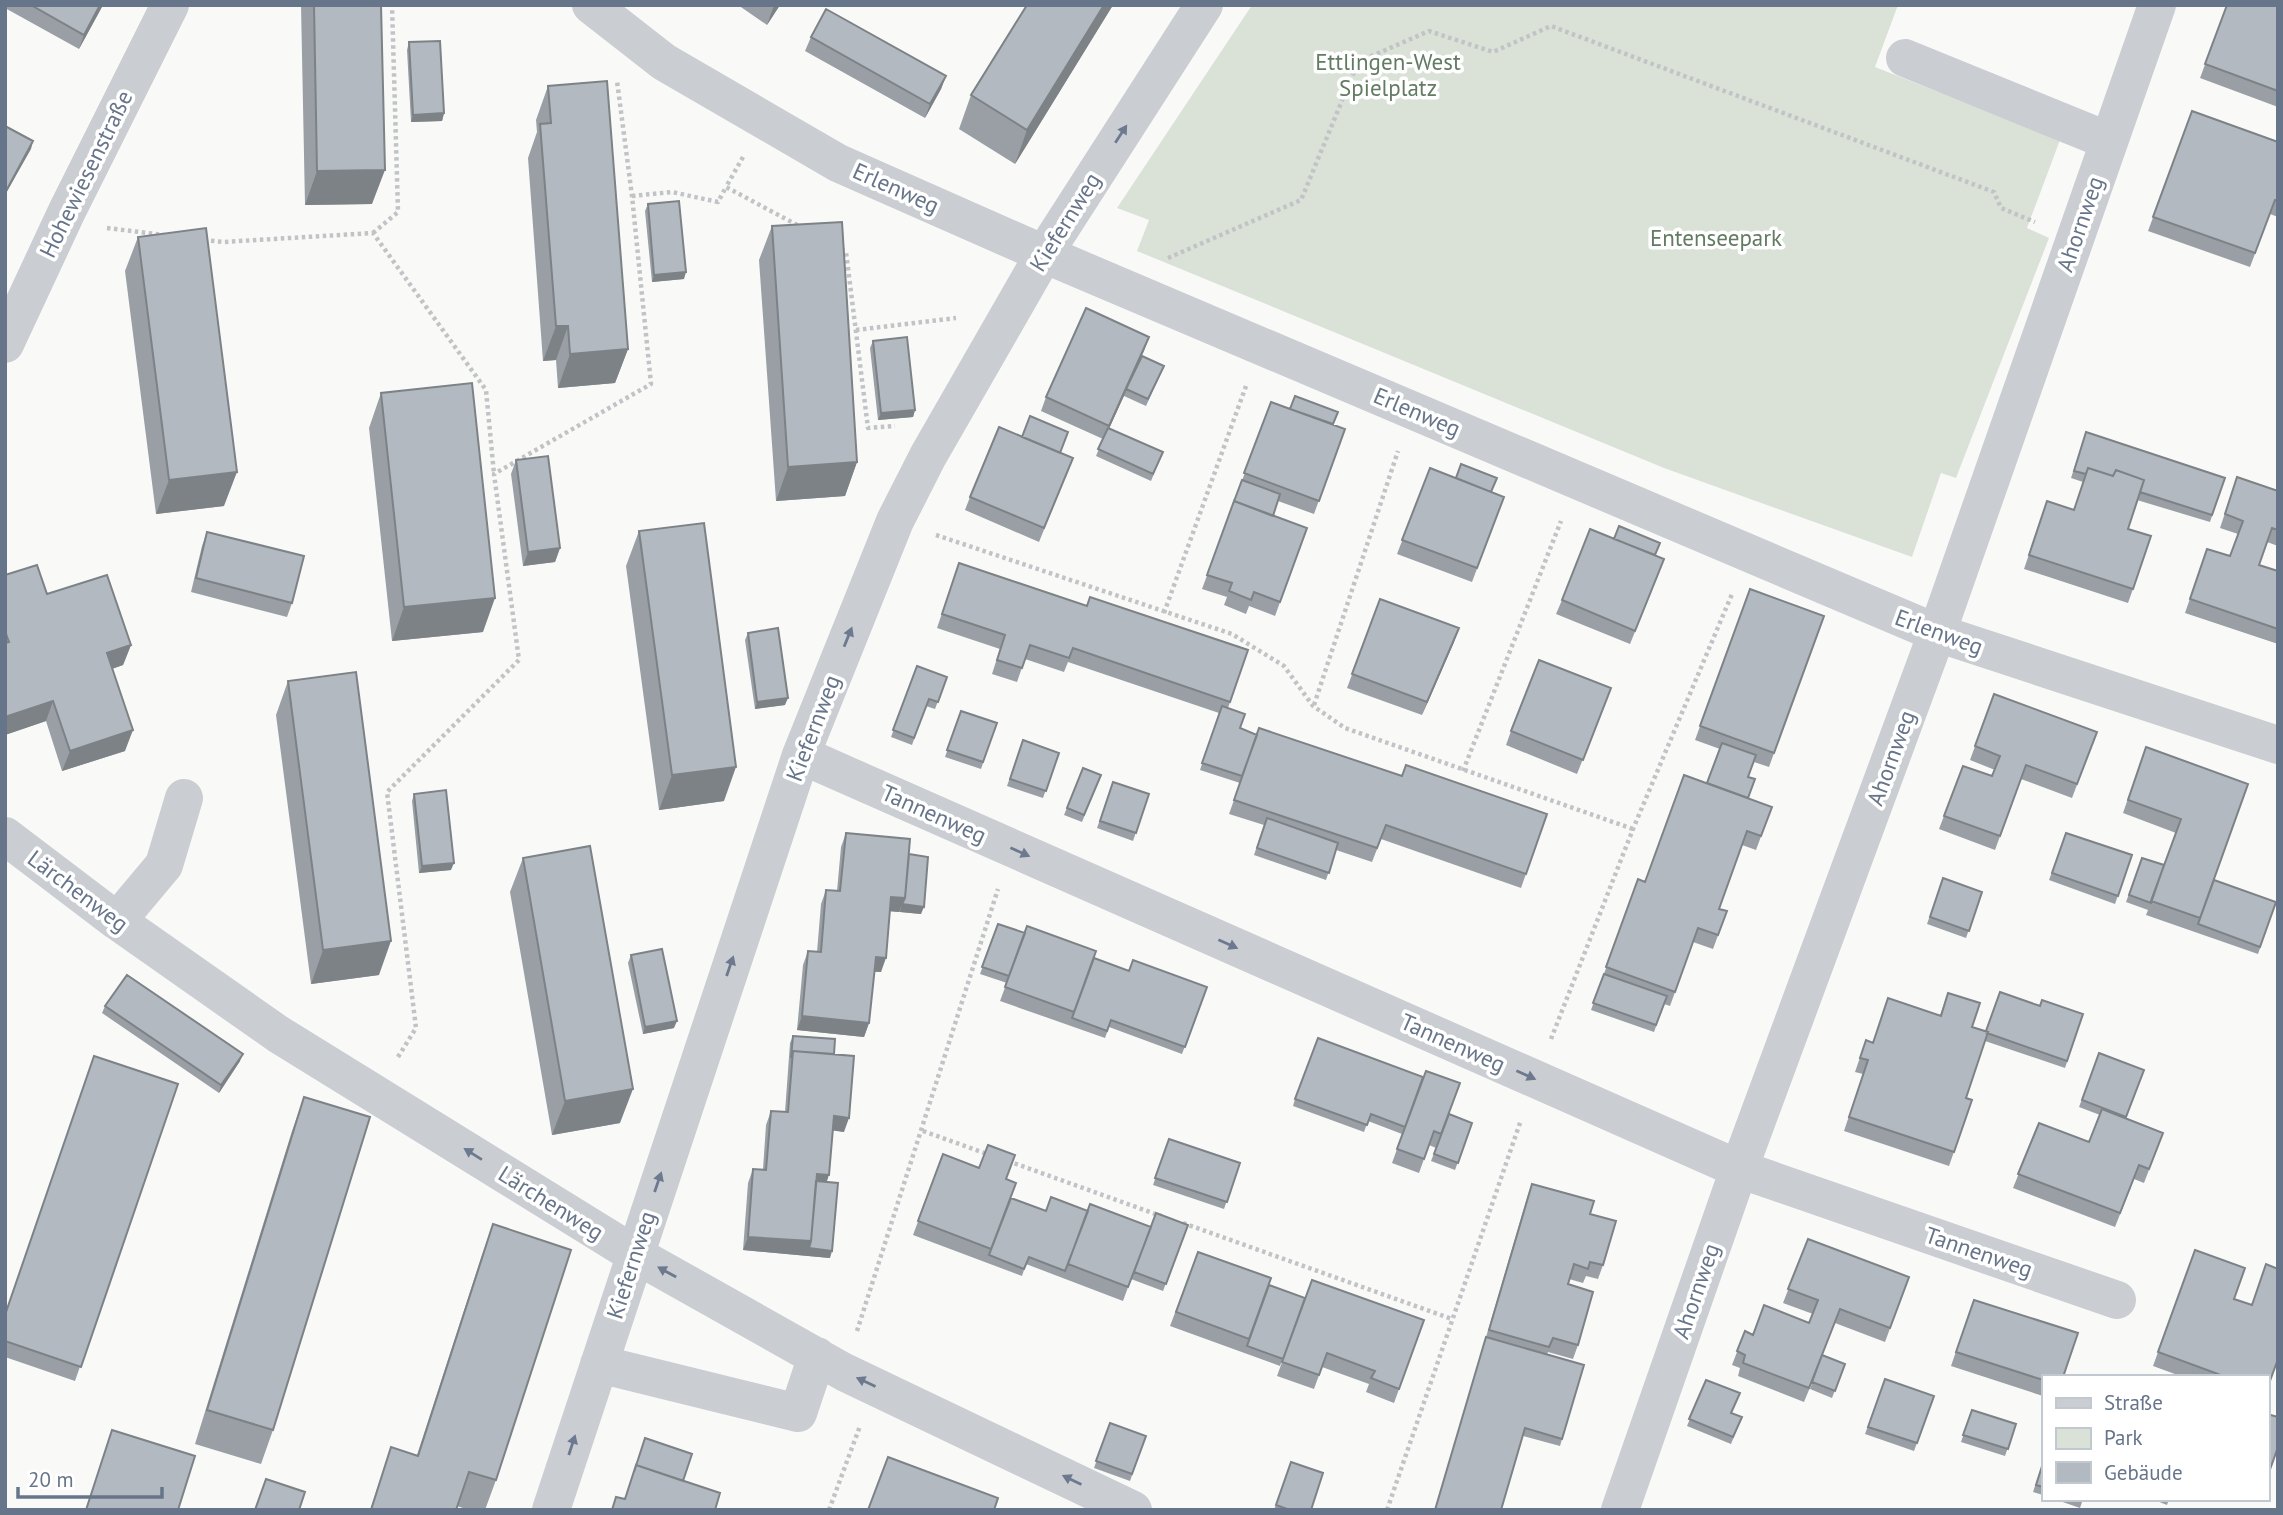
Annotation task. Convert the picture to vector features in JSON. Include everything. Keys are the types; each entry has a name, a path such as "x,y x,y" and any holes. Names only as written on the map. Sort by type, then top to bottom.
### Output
{"street":[{"name":"Hohewiesenstraße","path":"5,344 17,287 67,211 170,5"},
{"name":"Erlenweg","path":"591,5 664,62 838,163 1044,254 1937,633 2278,745"},
{"name":"Kiefernweg","path":"551,1510 801,755 895,521 1044,254 1204,5"},
{"name":"Ahornweg","path":"1620,1510 1739,1169 1937,633 2157,5"},
{"path":"1905,58 2109,141"},
{"name":"Tannenweg","path":"801,755 1739,1169 2117,1300"},
{"path":"117,921 164,864 184,797"},
{"name":"Lärchenweg","path":"5,836 117,921 278,1034 634,1254 845,1371 1133,1510"},
{"path":"599,1364 798,1413 845,1371"}],"path":[{"path":"195,239 223,242 373,233 398,212 392,5"},
{"path":"1149,299 1169,255 1301,200 1359,62 1429,31 1493,52 1551,26 1994,192 2001,208 2075,238"},
{"path":"494,474 651,384 632,195 614,64 637,41"},
{"path":"632,195 672,192 718,202 765,120"},
{"path":"726,187 810,233"},
{"path":"67,211 100,228 168,235"},
{"path":"373,233 486,390 494,474 519,660 387,792 416,1028 374,1093"},
{"path":"834,246 846,252 868,428 926,423 944,429"},
{"path":"856,330 982,314 1003,326"},
{"path":"1164,612 1260,347"},
{"path":"1313,706 1412,410"},
{"path":"1463,771 1576,480"},
{"path":"895,521 1233,634 1284,666 1313,706 1345,728 1633,830"},
{"path":"1387,1510 1535,1079 1633,830 1748,555"},
{"path":"829,1510 845,1371 923,1131 1010,848"},
{"path":"923,1131 1168,1218"},
{"path":"1181,1223 1452,1319"}],"green space":[{"name":"Entenseepark","path":"1252,5 1898,5 1875,67 2060,140 2027,228 2049,238 1956,478 1941,473 1912,557 1664,468 1137,251 1149,220 1117,208"}],"building":[{"path":"31,5 100,5 84,35"},
{"path":"314,5 381,5 385,170 317,171"},
{"path":"1027,5 1104,5 1027,130 971,95"},
{"path":"2227,5 2278,5 2278,91 2205,64"},
{"path":"826,9 946,76 930,104 811,37"},
{"path":"440,41 444,113 413,115 409,42"},
{"path":"607,81 628,349 570,354 568,326 556,326 540,124 551,123 548,86"},
{"path":"2192,111 2278,142 2278,201 2275,200 2255,253 2153,217"},
{"path":"5,126 33,141 5,193"},
{"path":"679,201 686,272 654,275 648,204"},
{"path":"842,222 857,462 788,467 772,226"},
{"path":"206,228 237,472 169,480 138,237"},
{"path":"1086,308 1149,337 1109,426 1046,397"},
{"path":"907,337 915,410 881,413 873,341"},
{"path":"1142,356 1164,366 1148,399 1126,389"},
{"path":"472,383 495,598 404,607 381,393"},
{"path":"1295,396 1338,412 1333,424 1290,409"},
{"path":"1271,402 1345,429 1319,501 1244,473"},
{"path":"1030,416 1068,432 1060,453 1022,437"},
{"path":"999,427 1073,458 1044,528 970,497"},
{"path":"1108,428 1163,452 1153,474 1098,449"},
{"path":"2086,432 2225,478 2212,515 2140,492 2144,480 2116,470 2113,476 2088,468 2086,474 2074,471"},
{"path":"548,456 560,548 528,552 516,460"},
{"path":"1461,464 1497,478 1491,492 1456,478"},
{"path":"1430,468 1504,497 1477,568 1402,540"},
{"path":"2088,468 2113,476 2116,470 2144,480 2128,529 2151,536 2133,589 2029,555 2047,501 2074,510"},
{"path":"2237,477 2278,491 2278,530 2272,528 2259,565 2278,571 2278,629 2190,599 2207,549 2230,556 2243,521 2225,514"},
{"path":"1242,480 1280,494 1273,516 1234,501"},
{"path":"1234,501 1307,528 1280,602 1254,592 1251,600 1229,591 1232,583 1207,575"},
{"path":"704,523 736,767 672,775 639,531"},
{"path":"1619,526 1660,543 1655,555 1614,539"},
{"path":"1590,529 1664,559 1635,631 1562,600"},
{"path":"207,532 304,556 292,603 196,578"},
{"path":"959,563 1087,606 1090,597 1248,650 1230,702 1073,648 1069,658 1030,645 1022,668 997,660 1005,635 942,614"},
{"path":"37,565 47,594 107,575 131,645 107,653 133,730 70,751 53,701 5,717 5,643 9,642 5,631 5,575"},
{"path":"1750,589 1824,616 1774,753 1700,726"},
{"path":"1380,599 1459,628 1427,702 1352,674"},
{"path":"778,628 788,698 757,702 748,633"},
{"path":"1539,660 1611,688 1583,760 1511,731"},
{"path":"917,666 947,677 938,702 929,699 914,738 893,730"},
{"path":"356,672 391,941 323,950 288,681"},
{"path":"1994,694 2097,732 2077,784 2026,765 2000,836 1944,816 1963,766 1992,776 2000,756 1975,746"},
{"path":"1222,706 1245,714 1240,728 1257,735 1242,776 1202,763"},
{"path":"961,711 997,723 983,762 947,750"},
{"path":"1259,728 1402,776 1406,765 1547,814 1526,874 1386,825 1377,848 1234,800"},
{"path":"1023,740 1059,753 1046,791 1010,779"},
{"path":"1722,743 1756,755 1748,777 1755,779 1748,798 1707,783"},
{"path":"2146,747 2248,784 2200,918 2151,901 2181,819 2128,800"},
{"path":"1083,768 1101,775 1084,815 1067,808"},
{"path":"1684,775 1772,807 1761,836 1747,831 1719,909 1727,911 1718,935 1698,928 1675,992 1606,967 1638,879 1645,882"},
{"path":"1113,782 1149,794 1136,833 1100,821"},
{"path":"446,790 454,863 422,866 414,794"},
{"path":"1267,818 1338,843 1329,873 1257,848"},
{"path":"846,833 910,839 905,898 891,897 886,958 876,957 869,1023 802,1016 808,951 821,952 826,890 840,891"},
{"path":"2066,833 2132,855 2118,896 2052,873"},
{"path":"590,846 633,1089 565,1101 523,858"},
{"path":"909,854 928,857 924,907 902,904 905,898"},
{"path":"2142,858 2164,865 2151,903 2129,895"},
{"path":"1943,878 1982,892 1969,931 1930,917"},
{"path":"2214,880 2276,902 2260,947 2198,924"},
{"path":"998,924 1025,933 1009,976 982,967"},
{"path":"1027,926 1096,951 1074,1012 1005,987"},
{"path":"662,949 677,1021 645,1027 631,955"},
{"path":"1094,958 1129,971 1133,960 1207,987 1185,1047 1111,1020 1107,1031 1072,1018"},
{"path":"1604,974 1667,996 1656,1025 1593,1003"},
{"path":"127,975 243,1054 221,1085 105,1006"},
{"path":"2000,992 2040,1006 2042,1000 2083,1014 2067,1061 1987,1033"},
{"path":"1948,993 1980,1003 1972,1027 1988,1032 1966,1098 1972,1100 1954,1152 1849,1117 1868,1060 1860,1058 1866,1040 1873,1043 1888,998 1941,1016"},
{"path":"793,1036 835,1039 834,1054 793,1051 791,1058"},
{"path":"1318,1038 1423,1077 1405,1127 1371,1114 1367,1125 1295,1099"},
{"path":"793,1051 854,1056 849,1118 834,1116 829,1175 817,1174 811,1241 748,1237 753,1169 766,1170 771,1111 788,1112"},
{"path":"2099,1053 2144,1070 2126,1117 2082,1100"},
{"path":"94,1056 178,1084 81,1367 5,1341 5,1315"},
{"path":"1426,1071 1460,1083 1441,1134 1434,1131 1424,1159 1397,1149"},
{"path":"304,1097 370,1117 273,1430 207,1410"},
{"path":"2102,1109 2163,1133 2149,1169 2139,1165 2120,1213 2018,1174 2039,1123 2089,1142"},
{"path":"1449,1114 1472,1123 1458,1163 1434,1154"},
{"path":"1169,1139 1240,1163 1227,1202 1155,1178"},
{"path":"988,1145 1015,1155 1006,1179 1016,1183 991,1249 918,1221 943,1154 979,1168"},
{"path":"816,1181 838,1183 832,1251 809,1248"},
{"path":"1532,1184 1594,1201 1590,1214 1616,1221 1603,1265 1590,1262 1588,1269 1574,1264 1568,1284 1593,1292 1578,1345 1553,1338 1549,1347 1489,1330"},
{"path":"1051,1197 1088,1211 1065,1271 1029,1257 1024,1269 989,1255 1011,1198 1046,1211"},
{"path":"1090,1204 1151,1227 1128,1287 1068,1264"},
{"path":"1156,1213 1188,1225 1166,1284 1134,1272"},
{"path":"493,1224 571,1250 496,1480 469,1472 456,1510 371,1510 391,1447 418,1456"},
{"path":"1808,1239 1909,1277 1890,1328 1840,1309 1809,1388 1743,1363 1745,1355 1737,1351 1745,1331 1753,1335 1764,1305 1809,1323 1818,1300 1788,1289"},
{"path":"2195,1250 2245,1268 2234,1299 2252,1305 2266,1264 2278,1269 2278,1359 2269,1384 2269,1375 2221,1375 2158,1352"},
{"path":"1198,1252 1271,1278 1249,1339 1176,1312"},
{"path":"1312,1280 1424,1320 1399,1389 1371,1378 1375,1371 1327,1353 1319,1375 1282,1362"},
{"path":"1269,1285 1305,1298 1283,1359 1247,1346"},
{"path":"1974,1300 2078,1333 2064,1375 2042,1375 2042,1380 1956,1352"},
{"path":"1486,1337 1584,1365 1562,1439 1525,1428 1501,1510 1435,1510"},
{"path":"1822,1355 1845,1364 1835,1391 1812,1382"},
{"path":"1885,1379 1934,1396 1917,1443 1868,1427"},
{"path":"1706,1380 1740,1393 1731,1413 1742,1417 1733,1437 1689,1419"},
{"path":"1972,1410 2016,1424 2008,1449 1963,1435"},
{"path":"2269,1415 2278,1417 2278,1447 2269,1472"},
{"path":"1110,1423 1146,1436 1132,1474 1096,1461"},
{"path":"112,1430 195,1456 178,1510 86,1510"},
{"path":"645,1438 692,1454 683,1481 636,1465"},
{"path":"888,1457 998,1498 994,1510 868,1510"},
{"path":"1291,1462 1323,1473 1311,1510 1290,1510 1276,1505"},
{"path":"636,1465 720,1493 715,1510 612,1510 616,1497 625,1499"},
{"path":"2042,1466 2042,1487 2036,1485"},
{"path":"266,1479 305,1492 299,1510 255,1510"}],"park label":[{"name":"Ettlingen-West Spielplatz","path":"1388,75"}]}
